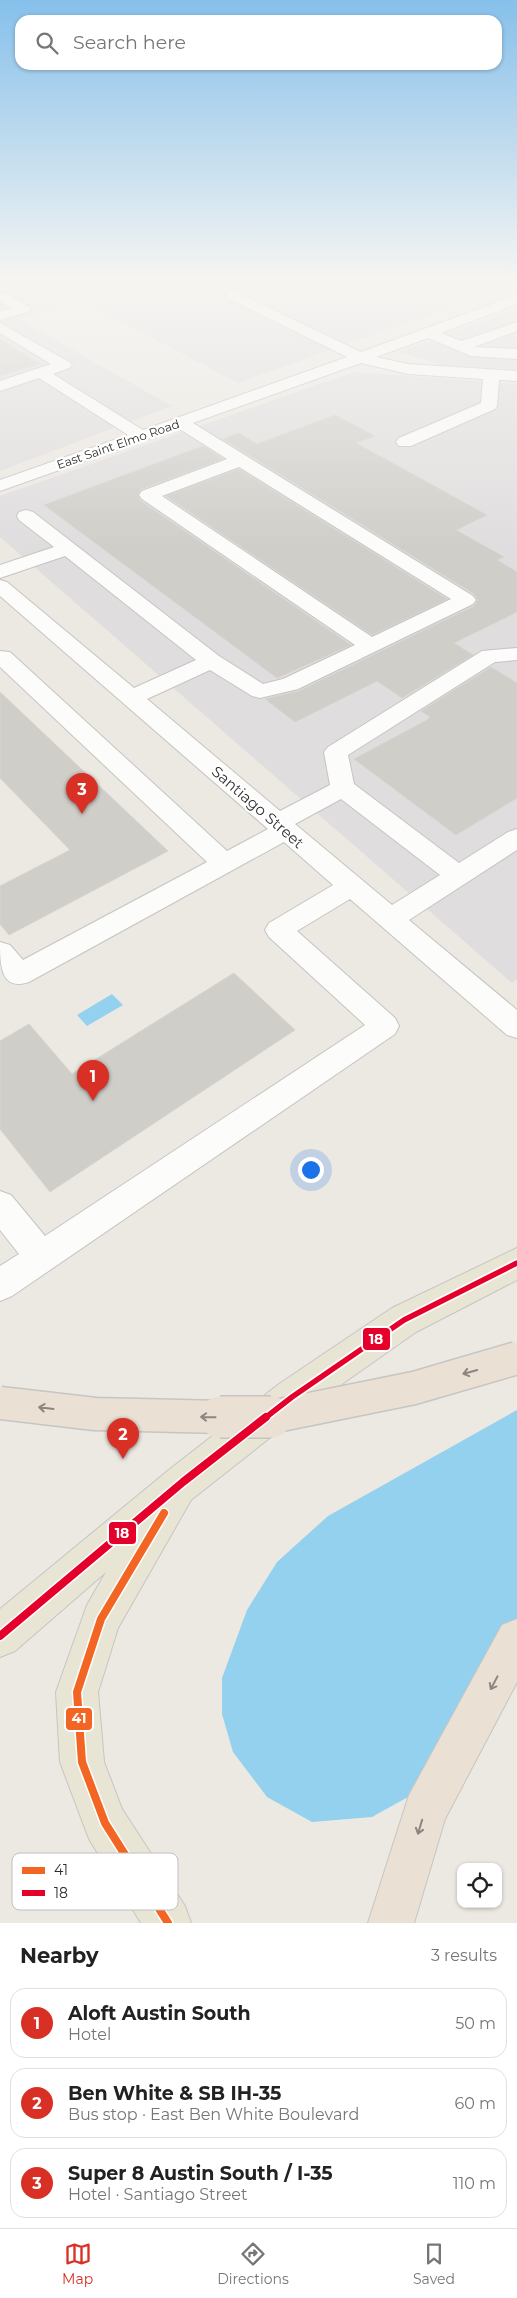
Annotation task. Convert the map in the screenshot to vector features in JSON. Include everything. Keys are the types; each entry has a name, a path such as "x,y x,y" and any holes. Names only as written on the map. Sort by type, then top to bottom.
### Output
{"highway":[{"path":"0,1403 95,1414 266,1418 414,1388 517,1358"},
{"path":"390,1923 425,1811 517,1640"}],"main road":[{"path":"0,1636 183,1482 292,1397 404,1320 517,1263"},
{"path":"124,1853 105,1823 82,1762 77,1692 101,1619 183,1482"},
{"path":"160,1910 168,1923"}],"street":[{"path":"0,386 53,369"},
{"name":"East Saint Elmo Road","path":"0,486 330,369"},
{"path":"407,369 517,376"},
{"path":"41,373 141,436"},
{"path":"405,442 489,406 491,375"},
{"path":"26,516 211,661 260,691 290,684 466,600 181,422"},
{"path":"241,460 148,495 370,645"},
{"path":"0,572 68,549"},
{"name":"Santiago Street","path":"0,586 517,1027"},
{"path":"0,615 23,606"},
{"path":"458,876 344,788 336,752 490,656 517,654"},
{"path":"0,658 2,657 9,663 224,864"},
{"path":"131,698 211,661"},
{"path":"0,952 19,974 224,864 344,788"},
{"path":"390,919 517,838"},
{"path":"0,1285 385,1026 278,930 352,886"},
{"path":"0,1205 42,1257"}],"shaded area":[{"path":"0,369 106,369 172,406 0,471"},
{"path":"211,369 278,369 238,383"},
{"path":"354,372 517,384 517,979 512,983 0,537 0,496"}],"water":[{"path":"112,994 123,1005 87,1026 77,1015"},
{"path":"517,1410 517,1676 462,1767 372,1817 312,1822 267,1797 233,1752 222,1714 222,1678 247,1610 277,1562 328,1516"}],"building":[{"path":"0,369 24,369 0,376"},
{"path":"335,415 375,436 356,443 487,515 456,530 504,557 497,560 517,572 517,612 454,643 473,655 402,698 377,681 295,722 265,699 299,691 474,606 478,600 474,594 223,439 239,433 257,444"},
{"path":"203,446 223,459 141,489 138,496 141,501 351,645 277,678 44,505"},
{"path":"239,469 447,599 372,635 166,496"},
{"path":"491,667 517,683 517,798 456,835 354,759 427,720 430,717 421,711"},
{"path":"0,692 168,851 9,935 0,924 0,886 70,850 0,778"},
{"path":"234,973 295,1030 50,1192 0,1129 0,1041 29,1024 72,1074"}],"transit line":[{"name":"18","path":"0,1636 183,1482 292,1397 404,1320 517,1263"},
{"name":"41","path":"124,1853 105,1823 82,1762 77,1692 101,1619 164,1513"},
{"name":"41","path":"160,1910 168,1923"}],"place":[{"name":"Super 8 Austin South / I-35","path":"82,814"},
{"name":"Aloft Austin South","path":"93,1101"},
{"name":"Ben White & SB IH-35","path":"123,1459"}]}
